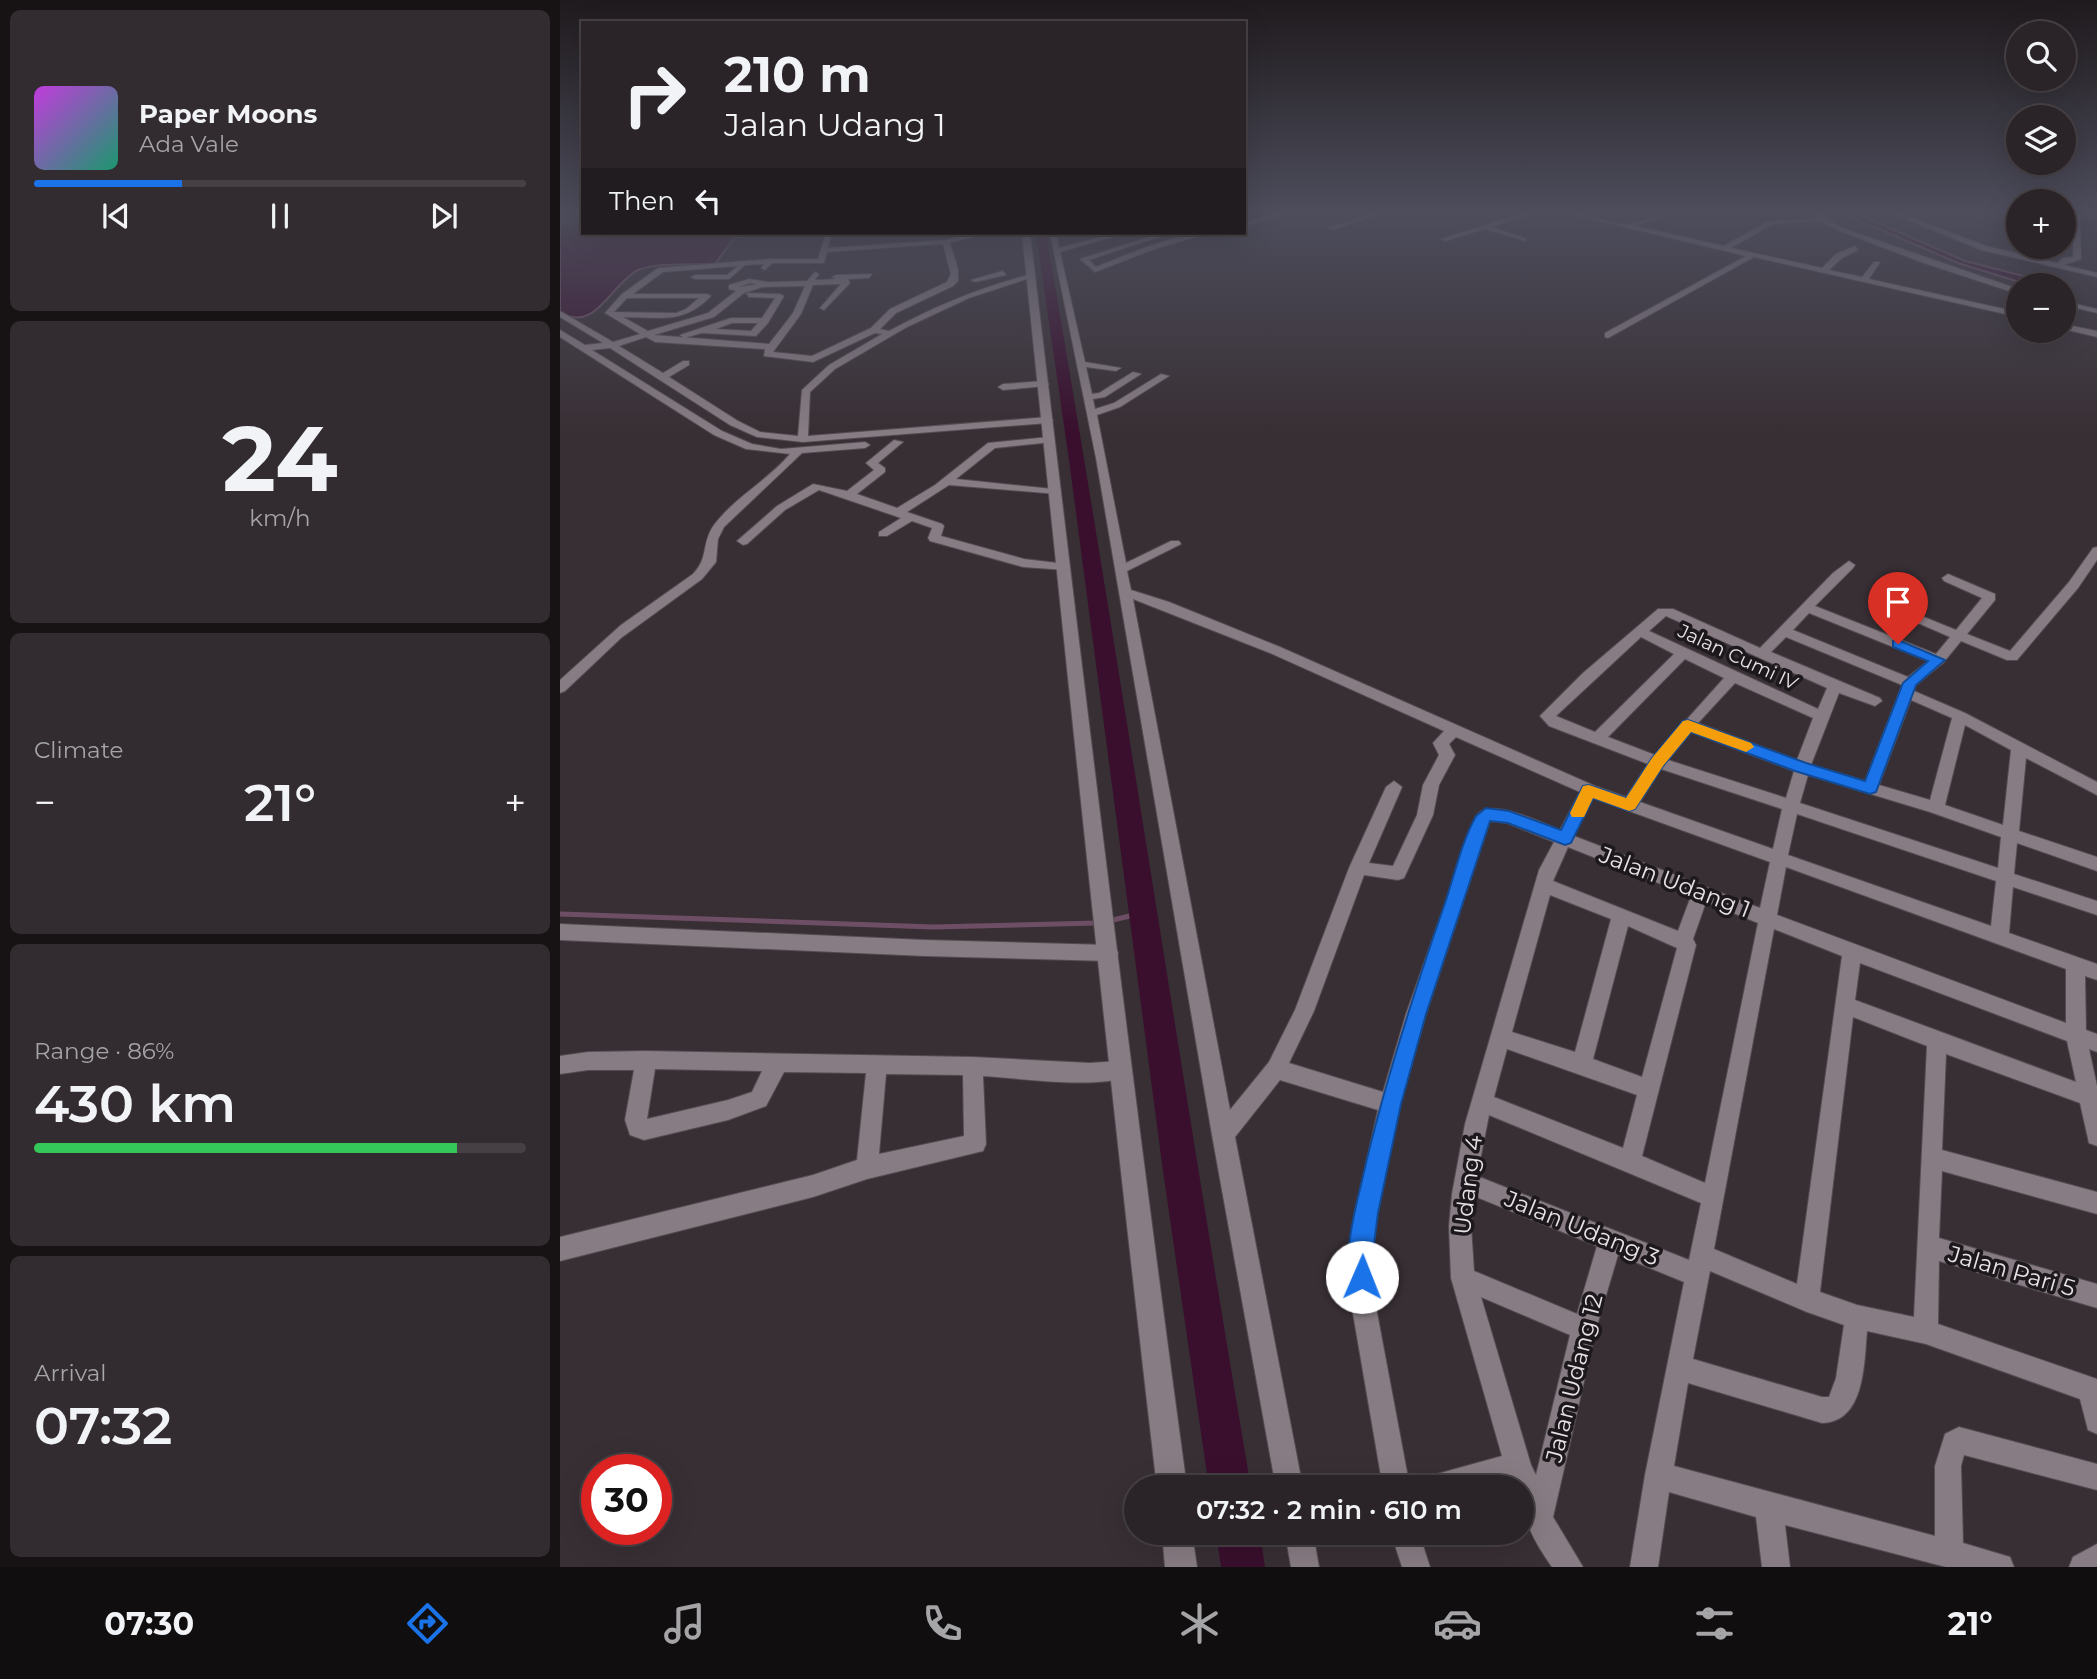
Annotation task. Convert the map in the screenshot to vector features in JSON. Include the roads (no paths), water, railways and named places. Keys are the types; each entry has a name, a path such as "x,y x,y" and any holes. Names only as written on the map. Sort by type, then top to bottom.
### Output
{"street":[{"path":"586,348 609,346 712,315 736,291 750,286"},
{"path":"760,362 797,314 811,286"},
{"path":"824,308 844,286"},
{"path":"614,311 633,328 646,335 667,340 739,345 813,359 874,330 893,311 943,286"},
{"path":"560,688 615,636 681,591 709,565 713,552 711,541 719,527 733,510 787,466 801,445 805,392 825,370 888,333 991,286"},
{"path":"1029,286 1044,384 1053,492 1109,953 1119,1070 1170,1475"},
{"path":"1070,286 1080,364 1122,569 1223,1135 1288,1475"},
{"path":"1608,335 1696,286"},
{"path":"1890,286 2006,312"},
{"path":"1986,286 2006,290"},
{"path":"614,311 625,296 638,287 736,291 780,296 765,321 739,345"},
{"path":"751,303 761,295"},
{"path":"625,296 707,297 679,315 633,328"},
{"path":"805,298 835,298"},
{"path":"1975,306 1980,298"},
{"path":"614,311 697,305"},
{"path":"2076,306 2097,311"},
{"path":"614,311 679,315"},
{"path":"667,340 731,320 741,312"},
{"path":"560,313 734,423 757,433 801,445 898,442 1048,427"},
{"path":"731,320 765,321"},
{"path":"2076,329 2097,334"},
{"path":"702,330 753,334"},
{"path":"874,330 888,333"},
{"path":"560,333 732,440 766,450 801,445 1048,427"},
{"path":"663,377 686,363"},
{"path":"1080,364 1116,368"},
{"path":"1090,405 1136,374"},
{"path":"1090,405 1117,405 1164,376"},
{"path":"1003,387 1044,384"},
{"path":"883,534 992,445 1048,427"},
{"path":"850,494 869,481 867,478 881,470 871,463 898,442"},
{"path":"946,481 1053,492"},
{"path":"767,483 790,492"},
{"path":"743,541 790,492 817,486 850,494 938,526 934,538 1023,563 1062,566"},
{"path":"1122,569 1175,544"},
{"path":"1892,609 2012,657 2074,585 2097,551"},
{"path":"1762,653 1786,632 1806,607 1849,565"},
{"path":"1870,788 1903,696 1938,660 1990,596 1948,578"},
{"path":"1126,593 1164,605 1275,650 1452,732 1589,790 2097,972"},
{"path":"1806,607 1938,660"},
{"path":"1875,701 1668,612 1639,631 1547,717 1658,762 2097,908"},
{"name":"Jalan Cumi IV","path":"1639,631 1821,716"},
{"path":"1786,632 1909,688 2097,789"},
{"path":"1597,739 1683,653"},
{"path":"1629,805 1658,762 1688,725 1733,677"},
{"path":"1644,1567 1658,1475 1766,918 1800,767 1835,686"},
{"path":"1936,808 1959,716"},
{"path":"1688,725 1800,767 1936,808 2097,864"},
{"path":"1358,868 1398,873 1425,815 1431,785 1447,755 1441,743 1452,732"},
{"path":"1999,938 2019,748"},
{"path":"1223,1135 1276,1069 1304,1012 1358,868 1394,787"},
{"name":"Udang 4","path":"1569,1567 1547,1536 1518,1465 1463,1278 1460,1226 1482,1102 1548,870 1589,790"},
{"name":"Jalan Udang 1","path":"1395,1475 1363,1302 1362,1252 1366,1213 1390,1104 1416,1014 1486,814 1501,815 1852,952 2097,1043"},
{"path":"1544,885 1683,941 1687,945 1630,1162"},
{"path":"1683,941 1701,893"},
{"path":"1582,1064 1621,916"},
{"path":"560,932 1109,953"},
{"path":"1807,1300 1852,952"},
{"path":"2075,964 2076,1035 2097,1136"},
{"path":"1845,1005 2087,1097"},
{"path":"1501,1038 1582,1064 1647,1090"},
{"path":"1926,1332 1927,1246 1937,1041"},
{"path":"560,1065 588,1060 646,1060 973,1066 1090,1072 1119,1070"},
{"path":"646,1060 636,1120 638,1128 644,1130 728,1110 759,1099 777,1064"},
{"path":"867,1168 877,1065"},
{"path":"560,1249 813,1186 867,1168 975,1144 973,1066"},
{"path":"1276,1069 1390,1104"},
{"path":"1482,1102 1713,1197"},
{"path":"1933,1158 2097,1203"},
{"name":"Jalan Udang 3","path":"1466,1182 1611,1239 1857,1317 1926,1332 2094,1391"},
{"name":"Jalan Udang 12","path":"1539,1518 1584,1329 1611,1239"},
{"name":"Jalan Pari 5","path":"1927,1246 2097,1296"},
{"path":"1463,1278 1584,1329"},
{"path":"1679,1368 1822,1410 1836,1409 1846,1390 1857,1317"},
{"path":"2094,1391 2097,1421"},
{"path":"1949,1552 1948,1466 1954,1443 1959,1440 2097,1477"},
{"path":"1483,1475 1518,1465"},
{"path":"1658,1475 2000,1567"},
{"path":"1769,1507 1776,1567"},
{"path":"1178,1545 1181,1567"},
{"path":"1301,1545 1305,1567"},
{"path":"1409,1545 1416,1567"},
{"path":"2083,1567 2097,1558"}],"waterway":[{"path":"1049,286 1180,1171 1228,1475"},
{"path":"1109,921 1142,913"},
{"path":"560,914 933,927 1097,923"},
{"path":"1240,1545 1243,1567"}]}
